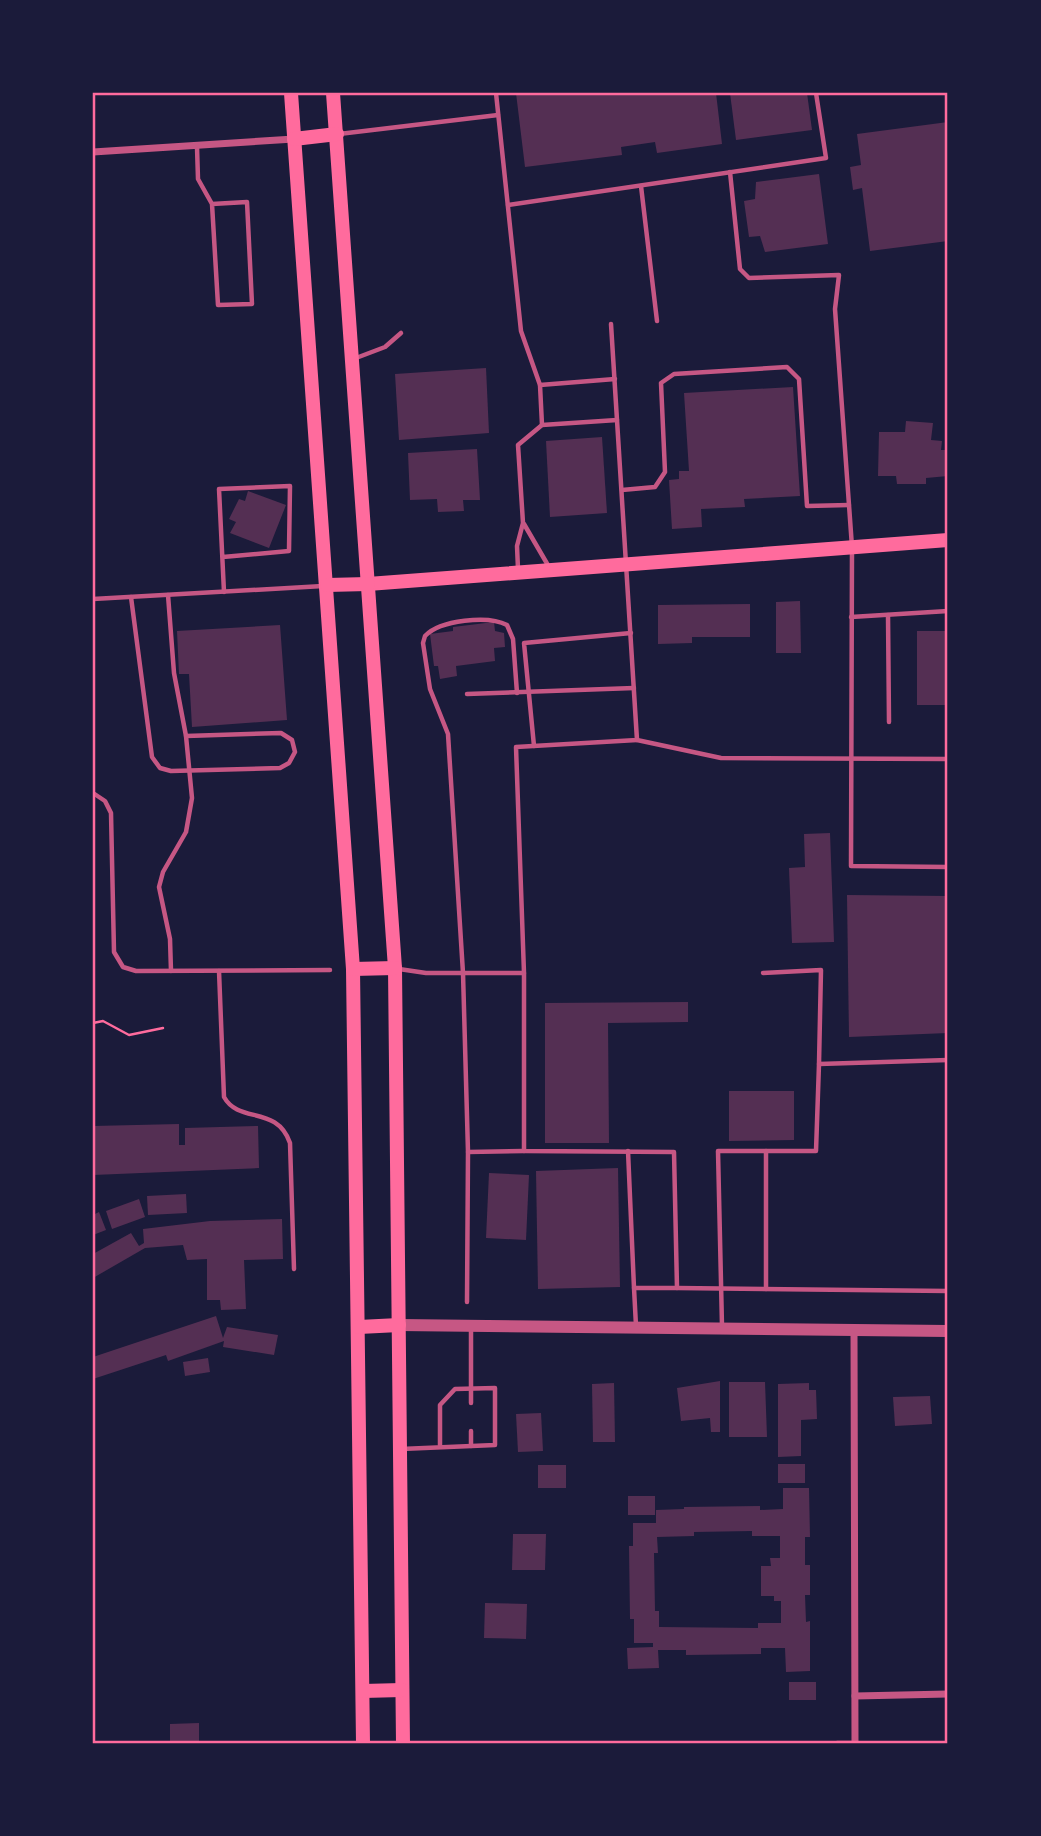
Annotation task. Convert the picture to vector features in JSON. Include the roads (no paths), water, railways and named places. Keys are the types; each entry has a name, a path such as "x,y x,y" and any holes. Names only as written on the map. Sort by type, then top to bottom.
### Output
{"main road":[{"path":"291,93 353,969 363,1743"},
{"path":"333,93 395,968 403,1743"},
{"path":"294,139 337,134"},
{"path":"327,585 948,540"},
{"path":"353,969 395,968"},
{"path":"359,1326 399,1325"},
{"path":"363,1690 402,1690"}],"street":[{"path":"93,152 294,139"},
{"path":"399,1325 948,1331"},
{"path":"854,1330 855,1743"},
{"path":"855,1696 948,1694"}],"lane":[{"path":"496,93 521,331 540,385 541,425"},
{"path":"508,205 826,158 816,93"},
{"path":"337,134 498,115"},
{"path":"197,147 198,178 212,204 218,306 253,304 247,202 212,204"},
{"path":"730,172 740,269 749,278 839,275 835,309 852,547 851,866 948,867"},
{"path":"642,186 657,321"},
{"path":"611,324 637,740"},
{"path":"352,359 384,347 401,333"},
{"path":"622,490 655,487 665,472 661,383 674,374 787,367 799,379 807,506 849,505"},
{"path":"540,385 615,379"},
{"path":"518,573 517,546 523,523 518,444 541,425 617,419"},
{"path":"223,557 289,551 290,486 219,489 225,592"},
{"path":"523,523 538,543 551,570"},
{"path":"93,599 327,585"},
{"path":"168,595 174,674 186,736 192,797 189,821 181,843 163,872 159,887 170,939 169,971"},
{"path":"131,597 152,757 164,769 280,768 292,760 295,748 292,740 281,733 186,736"},
{"path":"851,617 948,611"},
{"path":"888,615 889,722"},
{"path":"467,1302 468,1152 463,973 446,722 430,689 423,643 430,631 445,625 492,620 506,625 513,639 517,692"},
{"path":"534,746 524,643 631,633"},
{"path":"467,694 634,688"},
{"path":"524,1151 524,972 516,747 637,740 721,758 948,759"},
{"path":"93,793 105,801 111,817 116,959 129,970 330,970"},
{"path":"395,968 463,973 524,972"},
{"path":"723,1328 718,1151 816,1151 821,970 763,973"},
{"path":"219,971 223,1097 231,1106 273,1120 282,1127 290,1143 294,1269"},
{"path":"819,1064 948,1060"},
{"path":"628,1151 636,1326"},
{"path":"766,1151 766,1289"},
{"path":"468,1152 674,1152 677,1288"},
{"path":"634,1288 948,1291"},
{"path":"471,1324 471,1403"},
{"path":"400,1450 495,1445 495,1388 455,1389 440,1405 440,1446"},
{"path":"471,1431 471,1446"},
{"path":"837,1743 855,1743"}]}
